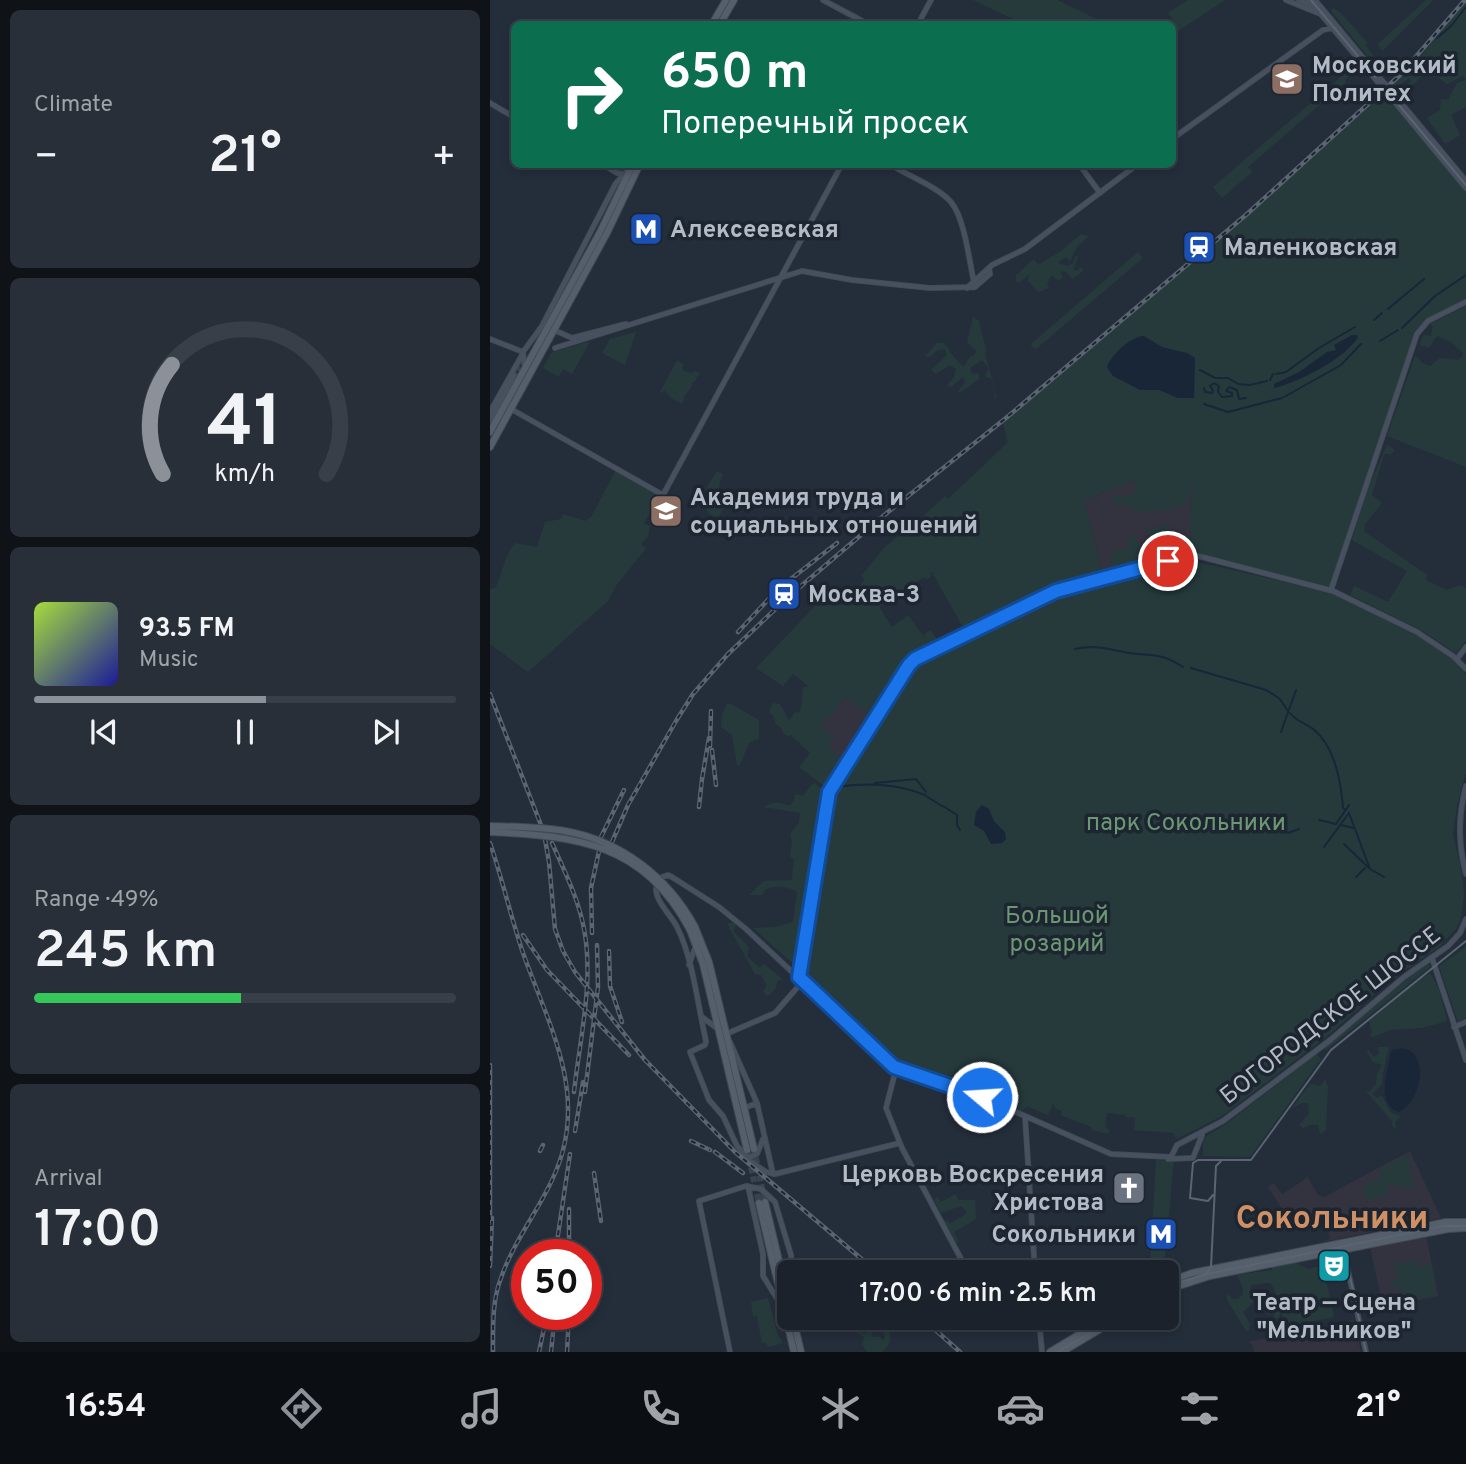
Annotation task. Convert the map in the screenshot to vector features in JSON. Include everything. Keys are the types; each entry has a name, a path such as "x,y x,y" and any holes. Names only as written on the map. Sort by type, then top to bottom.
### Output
{"main road":[{"path":"714,21 726,0"},
{"path":"722,21 734,0"},
{"path":"490,432 632,168"},
{"path":"490,447 607,233 638,168"},
{"path":"490,826 568,832 616,848 642,864 663,883 680,904 707,956 749,1152"},
{"path":"490,832 561,836 592,844 639,869 676,907 692,928 724,1033 746,1107 749,1152"},
{"path":"777,1279 762,1202 779,1260"},
{"path":"1343,1247 1446,1222 1466,1222"},
{"path":"1179,1276 1448,1228 1466,1228"},
{"path":"1179,1285 1209,1273"},
{"path":"789,1330 794,1348 802,1352"},
{"path":"793,1330 794,1348"},
{"path":"1050,1352 1086,1330"},
{"path":"1062,1352 1099,1330"}],"street":[{"path":"823,0 862,21"},
{"path":"920,21 931,0"},
{"path":"1286,0 1322,12"},
{"path":"1299,0 1314,3"},
{"path":"1309,0 1466,181"},
{"path":"1322,12 1325,20 1378,79"},
{"path":"1323,30 1325,20"},
{"path":"1176,136 1323,30 1332,28"},
{"path":"490,103 511,115"},
{"path":"1443,157 1466,188"},
{"path":"608,168 619,175 622,187"},
{"path":"490,412 523,353 542,326 619,175 630,168"},
{"path":"511,409 663,495 840,168"},
{"path":"896,168 951,203 958,217 975,284"},
{"path":"1082,168 1101,191"},
{"path":"555,348 782,275 802,271 930,288 967,288 975,284 989,267 1025,249 1133,168"},
{"path":"971,264 974,271 983,276"},
{"path":"1331,590 1417,334 1423,324 1466,302"},
{"path":"554,330 572,338 614,325 634,323"},
{"path":"490,339 523,353"},
{"path":"523,353 526,369"},
{"path":"490,421 514,376"},
{"path":"724,1033 775,1013 801,979 829,792 912,662 1056,591 1187,556 1198,556 1331,590 1417,632 1457,659 1466,670"},
{"path":"1457,659 1466,647"},
{"path":"1466,786 1460,829 1460,854 1466,874"},
{"path":"662,877 670,876 719,907 746,929 896,1069 982,1097 1111,1154 1191,1159 1197,1149 1195,1141 1187,1140"},
{"path":"656,889 657,898 678,929 686,954 706,1043 690,1052 712,1104 722,1114 735,1143 757,1154 764,1139"},
{"name":"БОГОРОДСКОЕ ШОССЕ","path":"1148,1157 1173,1156 1178,1144 1230,1116 1278,1077 1329,1041 1404,977 1458,937 1466,919"},
{"path":"689,966 694,955 695,942"},
{"path":"686,954 691,957 694,955"},
{"path":"1432,958 1466,1060"},
{"path":"700,1014 724,1033 757,1102 773,1174"},
{"path":"1454,1027 1466,1022"},
{"path":"704,1031 707,1024 712,1024"},
{"path":"896,1069 886,1105 900,1143 962,1260"},
{"path":"746,1107 757,1102"},
{"path":"746,1107 755,1106 758,1110"},
{"path":"1025,1116 1034,1260"},
{"name":"БОГОРОДСКОЕ ШОССЕ","path":"1197,1149 1199,1138 1208,1130"},
{"path":"749,1152 764,1171 773,1174 900,1143"},
{"path":"1178,1144 1176,1156 1181,1160"},
{"path":"748,1186 763,1254 762,1273 777,1300"},
{"path":"730,1352 699,1201 748,1186 758,1188 775,1202 791,1260"},
{"path":"750,1195 753,1188 758,1188"},
{"path":"1343,1247 1366,1352"},
{"path":"777,1250 781,1260"},
{"path":"788,1260 791,1255"},
{"path":"762,1273 771,1277 774,1265"},
{"path":"1040,1330 1042,1352"}],"shaded area":[{"path":"1352,335 1358,337 1332,361 1296,381 1274,388 1274,384 1299,372 1327,352 1336,350 1334,345"},
{"path":"1144,336 1162,347 1187,353 1195,358 1194,398 1178,398 1159,390 1140,390 1113,376 1107,367 1113,357 1127,343"},
{"path":"1193,465 1190,552 1103,575 1084,500 1158,472"},
{"path":"827,685 873,716 838,770 793,737"},
{"path":"982,805 989,809 994,821 1005,832 1006,839 1002,843 991,844 984,831 974,825 976,812"},
{"path":"1402,1048 1417,1058 1420,1078 1413,1099 1399,1112 1387,1102 1385,1086 1391,1051"},
{"path":"1410,1151 1441,1218 1322,1242 1330,1239 1327,1225 1296,1231 1268,1187 1274,1183 1282,1194 1307,1176 1318,1195 1324,1197"},
{"path":"1426,1235 1438,1296 1383,1307 1370,1247"},
{"path":"1354,1320 1361,1352 1254,1352 1252,1344 1248,1342"}],"green space":[{"path":"973,0 1057,0 1101,21 1018,21"},
{"path":"1188,0 1225,0 1176,32 1176,21 1166,21 1172,18 1168,13"},
{"path":"1426,0 1433,0 1382,51 1378,44"},
{"path":"1466,0 1466,80 1463,76 1447,84 1424,73 1410,89 1406,86 1411,81 1409,78 1395,89 1392,85 1425,51"},
{"path":"1333,8 1341,13 1367,42 1366,46 1373,55 1372,58 1382,57 1388,64 1380,72 1331,11"},
{"path":"1349,70 1352,74 1346,82 1248,167 1252,172 1222,198 1213,187"},
{"path":"1466,80 1466,107 1451,115 1460,135 1445,144 1427,118 1440,110 1441,99 1448,100 1457,83"},
{"path":"1383,94 1466,191 1466,300 1425,321 1417,329 1331,587 1190,552 1192,484 1188,500 1179,507 1135,513 1131,506 1113,502 1114,497 1123,498 1136,491 1134,484 1137,480 1084,500 1103,575 1056,587 965,631 932,572 932,576 926,580 924,577 879,607 892,627 908,615 925,638 924,634 931,630 938,641 912,655 863,731 860,729 869,715 845,697 831,716 821,723 821,728 834,737 829,745 835,754 842,756 841,763 827,785 824,786 799,767 810,753 791,735 787,736 782,732 769,712 773,703 780,704 789,720 795,712 799,713 803,688 808,686 793,674 783,686 756,668 816,605 843,605 855,593 864,580 862,575 884,548 912,527 945,496 948,499 1002,448 1008,442 1003,423 1198,258"},
{"path":"1081,234 1089,236 1077,247 1070,261 1066,257 1058,263 1068,266 1073,263 1075,256 1078,257 1073,269 1077,271 1081,267 1084,270 1073,279 1066,272 1060,271 1063,277 1059,281 1052,275 1047,283 1049,288 1038,292 1028,281 1029,274 1019,283 1016,281 1016,275 1034,259 1038,265"},
{"path":"1138,252 1143,258 1036,349 1031,346 1032,343"},
{"path":"1466,306 1466,467 1387,436 1415,356 1430,366 1440,358 1458,360 1463,356 1451,342 1437,336 1429,348 1420,345 1423,335 1431,336 1433,326 1430,325"},
{"path":"973,317 979,321 997,396 993,399 996,393 991,378 986,377 989,369 982,360 970,368 972,374 979,373 979,379 960,393 958,391 965,383 963,377 951,387 947,385 954,377 956,369 950,365 936,374 931,370 947,355 945,349 938,350 930,357 925,356 937,343 944,343 964,367 976,351 967,342"},
{"path":"636,332 625,365 602,353 610,339"},
{"path":"590,341 572,374 563,369 559,377 543,368 554,352 553,345 557,351"},
{"path":"677,360 684,365 684,371 692,373 694,370 700,373 691,384 682,404 664,390 663,393 660,392"},
{"path":"1387,445 1395,450 1391,454 1384,454 1372,495 1382,503 1365,524 1364,531 1427,575 1426,580 1447,590 1460,585 1466,588 1466,641 1456,653 1421,630 1350,595 1354,586 1388,602 1407,571 1352,540 1368,489"},
{"path":"616,470 660,496 644,523 650,526 648,536 641,545 646,548 616,586 608,601 528,672 490,644 490,590 496,587 515,543 537,547 545,522 561,519 563,514 585,521 591,517"},
{"path":"717,471 723,474 720,490 727,493 730,491 719,518 709,514 706,508 710,495 704,492"},
{"path":"1168,525 1174,552 1124,570 1110,566 1112,553 1116,550 1128,550 1128,536 1135,535 1137,544 1149,548 1152,545 1146,530"},
{"name":"парк Сокольники","path":"1188,560 1329,592 1418,636 1452,657 1466,674 1466,773 1457,805 1453,834 1464,895 1461,918 1456,929 1440,946 1383,986 1330,1034 1222,1116 1176,1139 1173,1133 1134,1130 1135,1118 1107,1113 1105,1127 1110,1131 1108,1134 1092,1130 1091,1127 1061,1115 1062,1111 1053,1104 1048,1115 1027,1106 1022,1111 972,1090 900,1067 804,975 831,795 914,663 1051,596"},
{"path":"727,704 759,720 759,738 749,743 740,765 737,765 732,735 721,727 722,714"},
{"path":"815,783 825,795 796,966 753,928 775,927 793,922 797,892 776,887 767,889 763,895 749,895 764,881 792,880 794,860 790,857 790,834 799,823 800,813 764,807 777,803 790,806 795,794 803,796"},
{"path":"733,922 736,925 733,931 749,947 747,956 760,968 764,964 783,980 777,981 775,990 767,996 763,991 767,986 761,975 755,974 727,924"},
{"path":"1466,947 1466,1018 1458,1022 1439,966"},
{"path":"1429,963 1430,967 1326,1050 1325,1047"},
{"path":"1430,973 1439,989 1447,1021 1422,1028 1391,1030 1373,1037 1370,1035 1372,1032 1369,1021"},
{"path":"1378,1047 1389,1047 1383,1073 1379,1072 1383,1074 1382,1084 1372,1094 1377,1098 1382,1096 1391,1113 1401,1116 1395,1122 1396,1128 1365,1090 1369,1092 1376,1084 1377,1074 1382,1065 1373,1062 1367,1052 1368,1050 1374,1057 1379,1054"},
{"path":"1316,1054 1321,1059 1250,1157 1203,1156 1203,1138 1225,1125"},
{"path":"1325,1079 1328,1087 1326,1130 1320,1134 1318,1125 1303,1128 1299,1125 1309,1114 1308,1103 1292,1108 1310,1084 1320,1086"},
{"path":"963,1097 988,1105 983,1114 982,1125 976,1123 972,1127 967,1126 975,1116 976,1105 972,1115 961,1110 963,1120 956,1120"},
{"path":"1408,1155 1410,1159 1407,1164 1412,1166 1409,1171 1414,1186 1407,1189 1389,1183 1389,1194 1368,1200 1363,1191 1365,1184 1382,1176 1382,1168"},
{"path":"1156,1160 1174,1161 1164,1260 1150,1260"},
{"path":"956,1194 958,1200 975,1200 976,1219 954,1232 959,1242 957,1243 943,1219 951,1223 966,1214 966,1211 961,1206 941,1213 934,1200 937,1197 941,1202"},
{"path":"1412,1259 1418,1267 1432,1264 1436,1295 1397,1303 1396,1298 1403,1291 1397,1286 1390,1288 1391,1282 1400,1277 1392,1263 1400,1265"},
{"path":"1297,1263 1308,1269 1323,1265 1334,1317 1285,1327 1281,1311 1279,1318 1275,1319 1273,1313 1268,1315 1263,1305 1268,1303 1273,1312 1276,1293 1271,1284 1252,1284 1250,1290 1253,1303 1243,1312 1250,1324 1249,1330 1246,1331 1226,1298 1229,1294 1232,1299 1238,1299 1243,1294 1237,1275"},
{"path":"768,1298 778,1335 783,1343 769,1347 762,1343 757,1316 753,1316 751,1302"},
{"path":"861,1330 864,1334 871,1330 873,1337 880,1337 883,1341 885,1338 883,1330 888,1330 888,1346 882,1352 867,1352 862,1344 864,1337 854,1331"}],"waterway":[{"path":"1437,38 1466,7"},
{"path":"1402,328 1435,296 1466,275"},
{"path":"1388,309 1424,279"},
{"path":"1374,320 1382,313"},
{"path":"1276,374 1286,372 1355,327"},
{"path":"1380,341 1398,330"},
{"path":"1284,397 1341,365 1361,344"},
{"path":"1200,370 1215,378 1228,378 1238,384 1250,385 1267,381"},
{"path":"1270,380 1273,374"},
{"path":"1204,388 1205,392 1212,393 1210,386 1214,383 1219,386 1218,392 1222,397 1232,396 1232,393 1226,391 1229,387 1237,390 1239,399 1246,398"},
{"path":"1204,404 1228,412 1282,398"},
{"path":"1075,649 1089,647 1154,655 1183,667"},
{"path":"1191,668 1266,690 1279,698 1288,711"},
{"path":"1281,732 1296,690"},
{"path":"1290,713 1313,729 1327,745 1336,765 1343,808 1346,810"},
{"path":"875,783 916,779 926,792"},
{"path":"837,787 881,785 925,795"},
{"path":"926,796 942,806"},
{"path":"1319,820 1336,824 1349,805"},
{"path":"943,806 957,815 960,830"},
{"path":"1349,813 1370,869 1384,877"},
{"path":"1324,847 1349,813"},
{"path":"1255,824 1264,827 1274,823"},
{"path":"1276,824 1288,833 1299,829"},
{"path":"1341,825 1353,828"},
{"path":"1344,844 1370,869"},
{"path":"1356,877 1365,868"}],"tunnel":[{"path":"514,376 526,361"},
{"path":"754,1149 765,1202"},
{"path":"747,1150 759,1203"}],"tram line":[{"path":"1311,0 1466,185"},
{"path":"1213,1195 1208,1201 1190,1198 1193,1163 1198,1160 1251,1160 1331,1050 1466,941"},
{"path":"1206,1274 1211,1267 1216,1166 1221,1161"},
{"path":"1179,1282 1206,1274 1444,1226 1466,1226"},
{"path":"1338,1247 1345,1253 1366,1352"},
{"path":"1057,1352 1094,1330"}],"railway":[{"path":"612,842 628,805 676,721 693,694 728,654 787,598 888,512 1006,418 1247,214 1400,75 1465,0"},
{"path":"738,632 778,589 837,543"},
{"path":"490,694 541,825"},
{"path":"710,746 711,711"},
{"path":"699,807 709,738"},
{"path":"712,750 716,785"},
{"path":"601,837 624,790"},
{"path":"545,839 555,929 575,972 645,1060 735,1152 863,1260"},
{"path":"490,843 522,950 558,1050 568,1101 567,1127 556,1170 507,1262 498,1287 493,1352"},
{"path":"552,843 577,903 583,924 588,965 574,1092"},
{"path":"592,933 591,888 599,851"},
{"path":"523,935 547,970 629,1055"},
{"path":"585,1092 598,987 597,945"},
{"path":"609,951 610,986 622,1022"},
{"path":"490,1065 490,1226"},
{"path":"575,1131 583,1082"},
{"path":"691,1141 710,1150"},
{"path":"540,1151 543,1145"},
{"path":"715,1152 743,1173"},
{"path":"557,1239 570,1154"},
{"path":"594,1173 601,1221"},
{"path":"569,1209 569,1239"},
{"path":"490,1266 492,1218"},
{"path":"539,1352 544,1330"},
{"path":"551,1352 553,1330"},
{"path":"567,1352 568,1330"},
{"path":"935,1330 960,1352"}],"place":[{"name":"Московский Политех","path":"1287,79"},
{"name":"Алексеевская","path":"646,229"},
{"name":"Маленковская","path":"1199,247"},
{"name":"Академия труда и социальных отношений","path":"666,511"},
{"name":"Москва-3","path":"784,594"},
{"name":"Церковь Воскресения Христова","path":"1129,1188"},
{"name":"Сокольники","path":"1161,1234"},
{"name":"Театр — Сцена \"Мельников\"","path":"1334,1266"}],"district":[{"name":"Сокольники","path":"1332,1217"}],"route":[{"path":"982,1097 894,1067 799,977 829,792 915,659 1056,591 1168,561"}],"park label":[{"name":"Большой розарий","path":"1057,929"}]}
